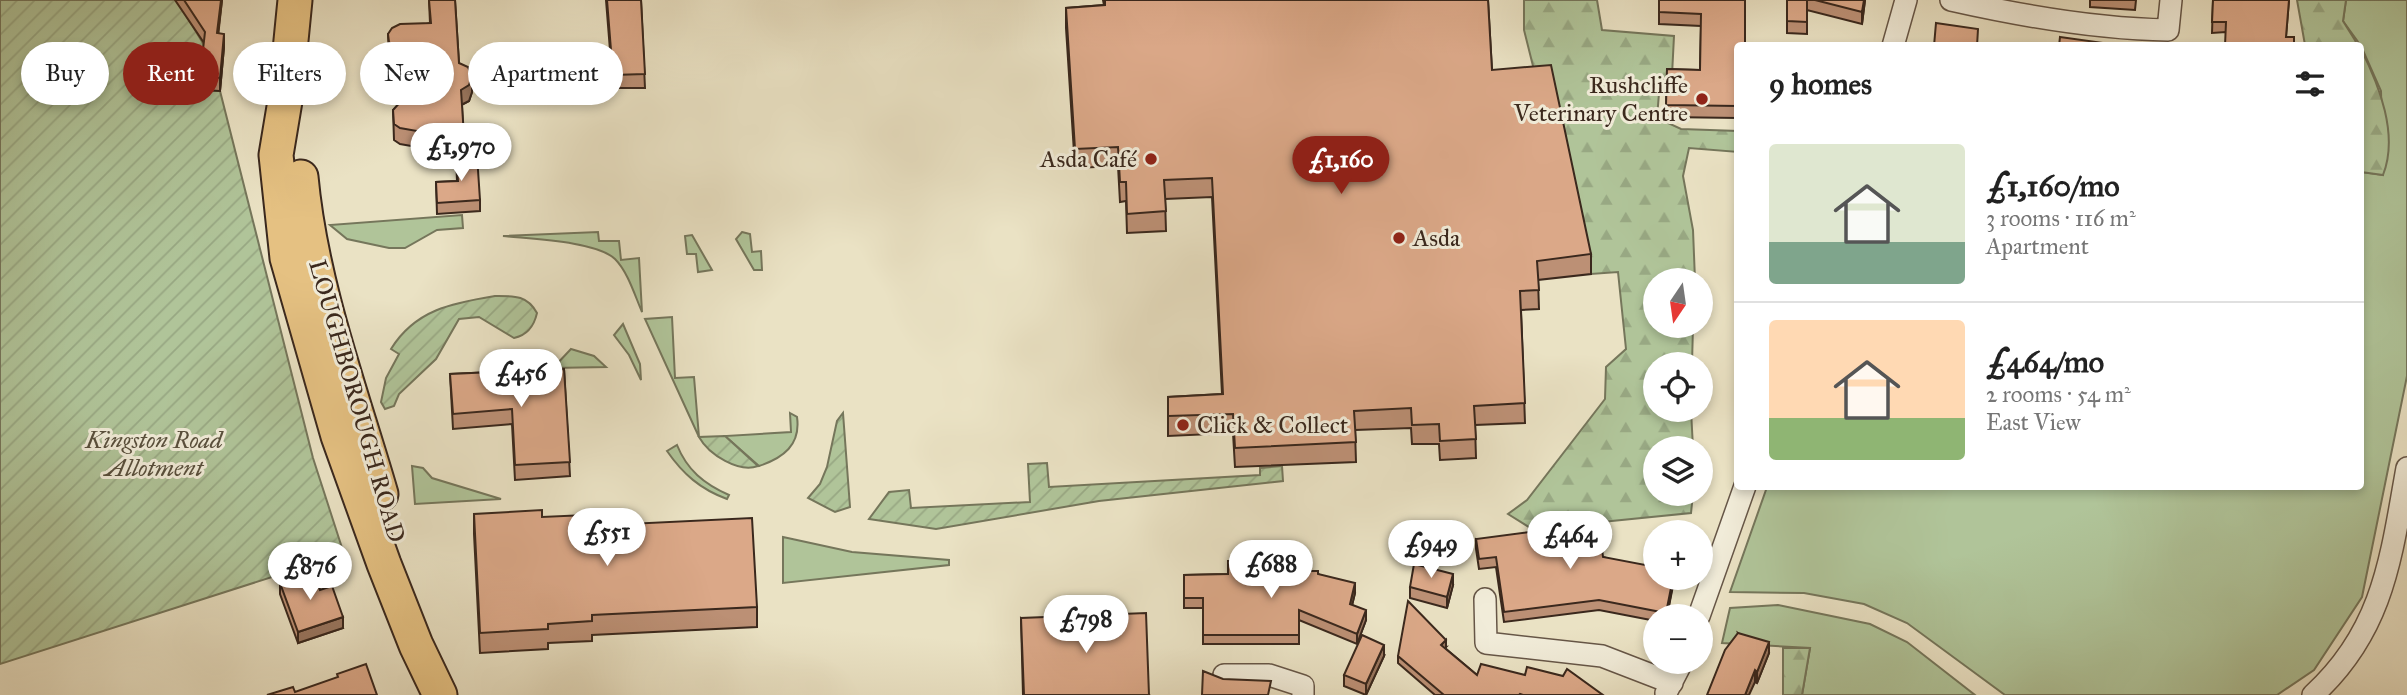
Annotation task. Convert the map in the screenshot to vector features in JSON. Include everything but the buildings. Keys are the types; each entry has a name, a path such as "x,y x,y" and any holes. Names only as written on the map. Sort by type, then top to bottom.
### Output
{"main road":[{"name":"LOUGHBOROUGH ROAD","path":"291,42 295,0"},
{"name":"LOUGHBOROUGH ROAD","path":"284,105 276,155 287,258 338,436 398,599 440,695"},
{"name":"LOUGHBOROUGH ROAD","path":"286,105 300,169 306,222 336,342 386,510 439,653 450,695"}],"street":[{"path":"1894,42 1906,0"},
{"path":"1951,0 2170,38 2171,0"},
{"path":"2314,695 2331,679 2357,646 2381,596 2407,468"},
{"path":"1703,604 1744,490"},
{"path":"1485,599 1486,643 1602,656 1668,689"},
{"path":"1224,675 1269,675 1303,686 1303,695"}],"green space":[{"name":"Kingston Road Allotment","path":"0,0 177,0 202,42 123,42 123,105 219,105 220,91 313,458 344,554 0,664"},
{"path":"1524,0 1597,0 1602,30 1674,36 1672,75 1660,81 1657,118 1681,129 1734,131 1734,152 1689,148 1683,176 1693,230 1695,268 1643,268 1643,338 1693,338 1692,352 1643,352 1643,422 1692,422 1692,436 1643,436 1643,506 1692,506 1691,513 1532,529 1508,514 1527,500 1605,399 1606,367 1626,349 1618,272 1591,274 1551,85 1536,78 1524,30"},
{"path":"2297,0 2346,0 2343,21 2356,42 2304,42"},
{"path":"2346,0 2407,0 2407,376 2362,597 2314,670 2277,695 2005,695 1907,623 1864,604 1804,593 1730,592 1766,490 2364,490 2364,172 2383,175 2381,91 2364,53 2364,42 2358,42 2343,21"},
{"path":"2364,56 2380,94 2388,127 2389,144 2383,175 2364,172"},
{"path":"462,215 463,228 437,230 405,248 389,248 347,239 330,225"},
{"path":"598,232 599,241 619,241 621,260 639,258 642,312 624,271 615,259 606,253 562,242 503,236"},
{"path":"742,232 750,234 752,252 761,251 762,270 754,270 736,239"},
{"path":"692,235 712,270 698,272 696,254 687,254 685,236"},
{"path":"495,296 514,297 529,303 537,313 530,329 514,338 479,317 459,319 436,359 399,394 394,406 385,409 381,402 386,378 399,354 391,349 411,325 436,310"},
{"path":"672,317 675,378 694,377 699,437 645,319"},
{"path":"623,324 640,364 641,380 629,355 614,335"},
{"path":"571,349 594,356 606,367 553,368"},
{"path":"790,413 797,417 798,427 793,443 776,459 759,466 725,436 791,432"},
{"path":"843,413 850,507 835,512 808,498 820,484 827,467 837,421"},
{"path":"725,436 758,466 742,467 725,461 699,437"},
{"path":"677,445 691,469 704,481 729,495 727,499 700,485 679,467 667,451"},
{"path":"1047,463 1049,487 1260,475 1260,468 1282,466 1283,481 1099,501 936,529 869,519 889,492 909,490 911,508 1030,502 1028,464"},
{"path":"412,466 423,468 432,478 501,499 415,504"},
{"path":"783,537 852,552 949,560 949,565 783,583"},
{"path":"1778,605 1870,624 1907,642 1975,695 1802,695 1810,648 1722,643 1730,608"},
{"path":"1783,648 1810,648 1802,695 1783,695"}],"place":[{"name":"Rushcliffe Veterinary Centre","path":"1702,99"},
{"name":"Asda Café","path":"1151,159"},
{"name":"Asda","path":"1399,238"},
{"name":"Click & Collect","path":"1183,425"}]}
